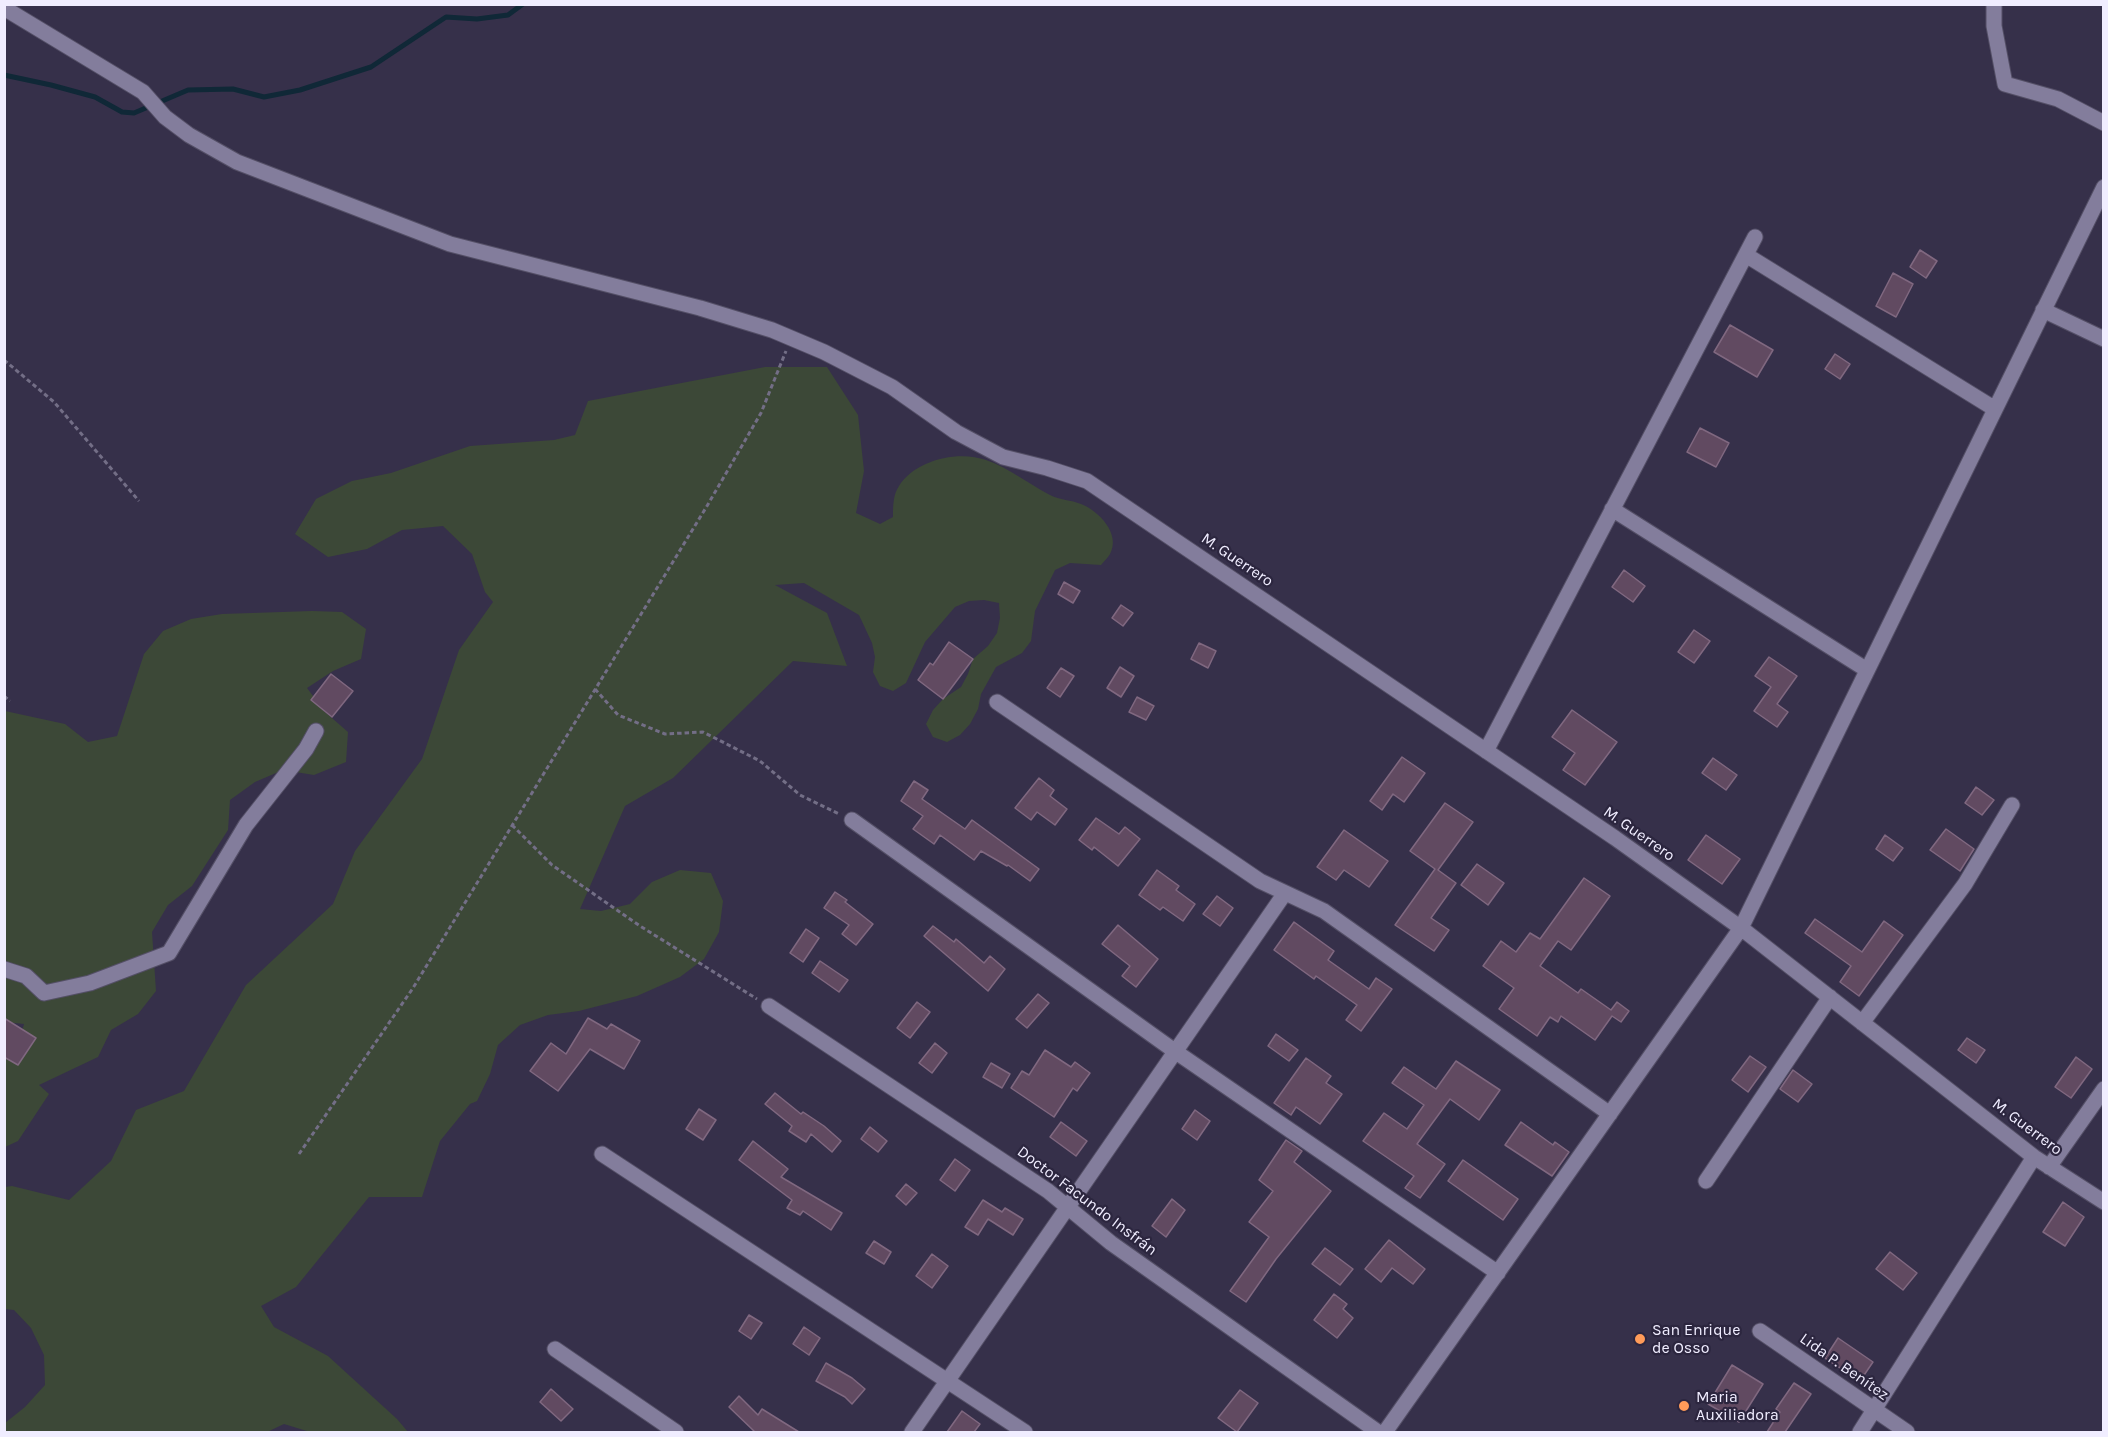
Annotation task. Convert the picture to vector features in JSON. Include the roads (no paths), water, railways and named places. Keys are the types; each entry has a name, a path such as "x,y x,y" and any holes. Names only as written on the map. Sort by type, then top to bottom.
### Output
{"street":[{"path":"1994,4 1994,26 2005,84 2058,99 2103,123"},
{"name":"M. Guerrero","path":"4,8 143,92 165,117 189,135 237,162 450,244 700,308 772,330 824,352 892,387 956,432 1003,457 1087,481 1625,845 1741,928 2034,1156 2103,1202"},
{"path":"1385,1432 1741,928 2103,187"},
{"path":"1486,751 1755,237"},
{"path":"1746,255 1995,409"},
{"path":"2043,310 2103,339"},
{"path":"1612,509 1867,670"},
{"path":"997,702 1260,881 1324,911 1610,1114"},
{"path":"4,969 26,976 44,993 90,983 169,954 246,825 306,749 316,731"},
{"path":"1862,1023 1965,884 2012,805"},
{"path":"852,820 1176,1052 1498,1273"},
{"path":"912,1432 1285,893"},
{"path":"1706,1181 1830,997"},
{"name":"Doctor Facundo Insfrán","path":"769,1006 1048,1191 1111,1243 1378,1432"},
{"path":"2049,1167 2103,1089"},
{"path":"602,1154 1025,1432"},
{"path":"1860,1432 2034,1156"},
{"name":"Lida P. Benítez","path":"1760,1331 1907,1432"},
{"path":"555,1349 676,1432"}],"waterway":[{"path":"4,75 95,97 122,112 134,113 188,90 233,89 264,97 300,90 371,67 446,17 477,19 508,15 523,4"}],"place":[{"name":"San Enrique de Osso","path":"1640,1339"},
{"name":"Maria Auxiliadora","path":"1684,1406"}]}
